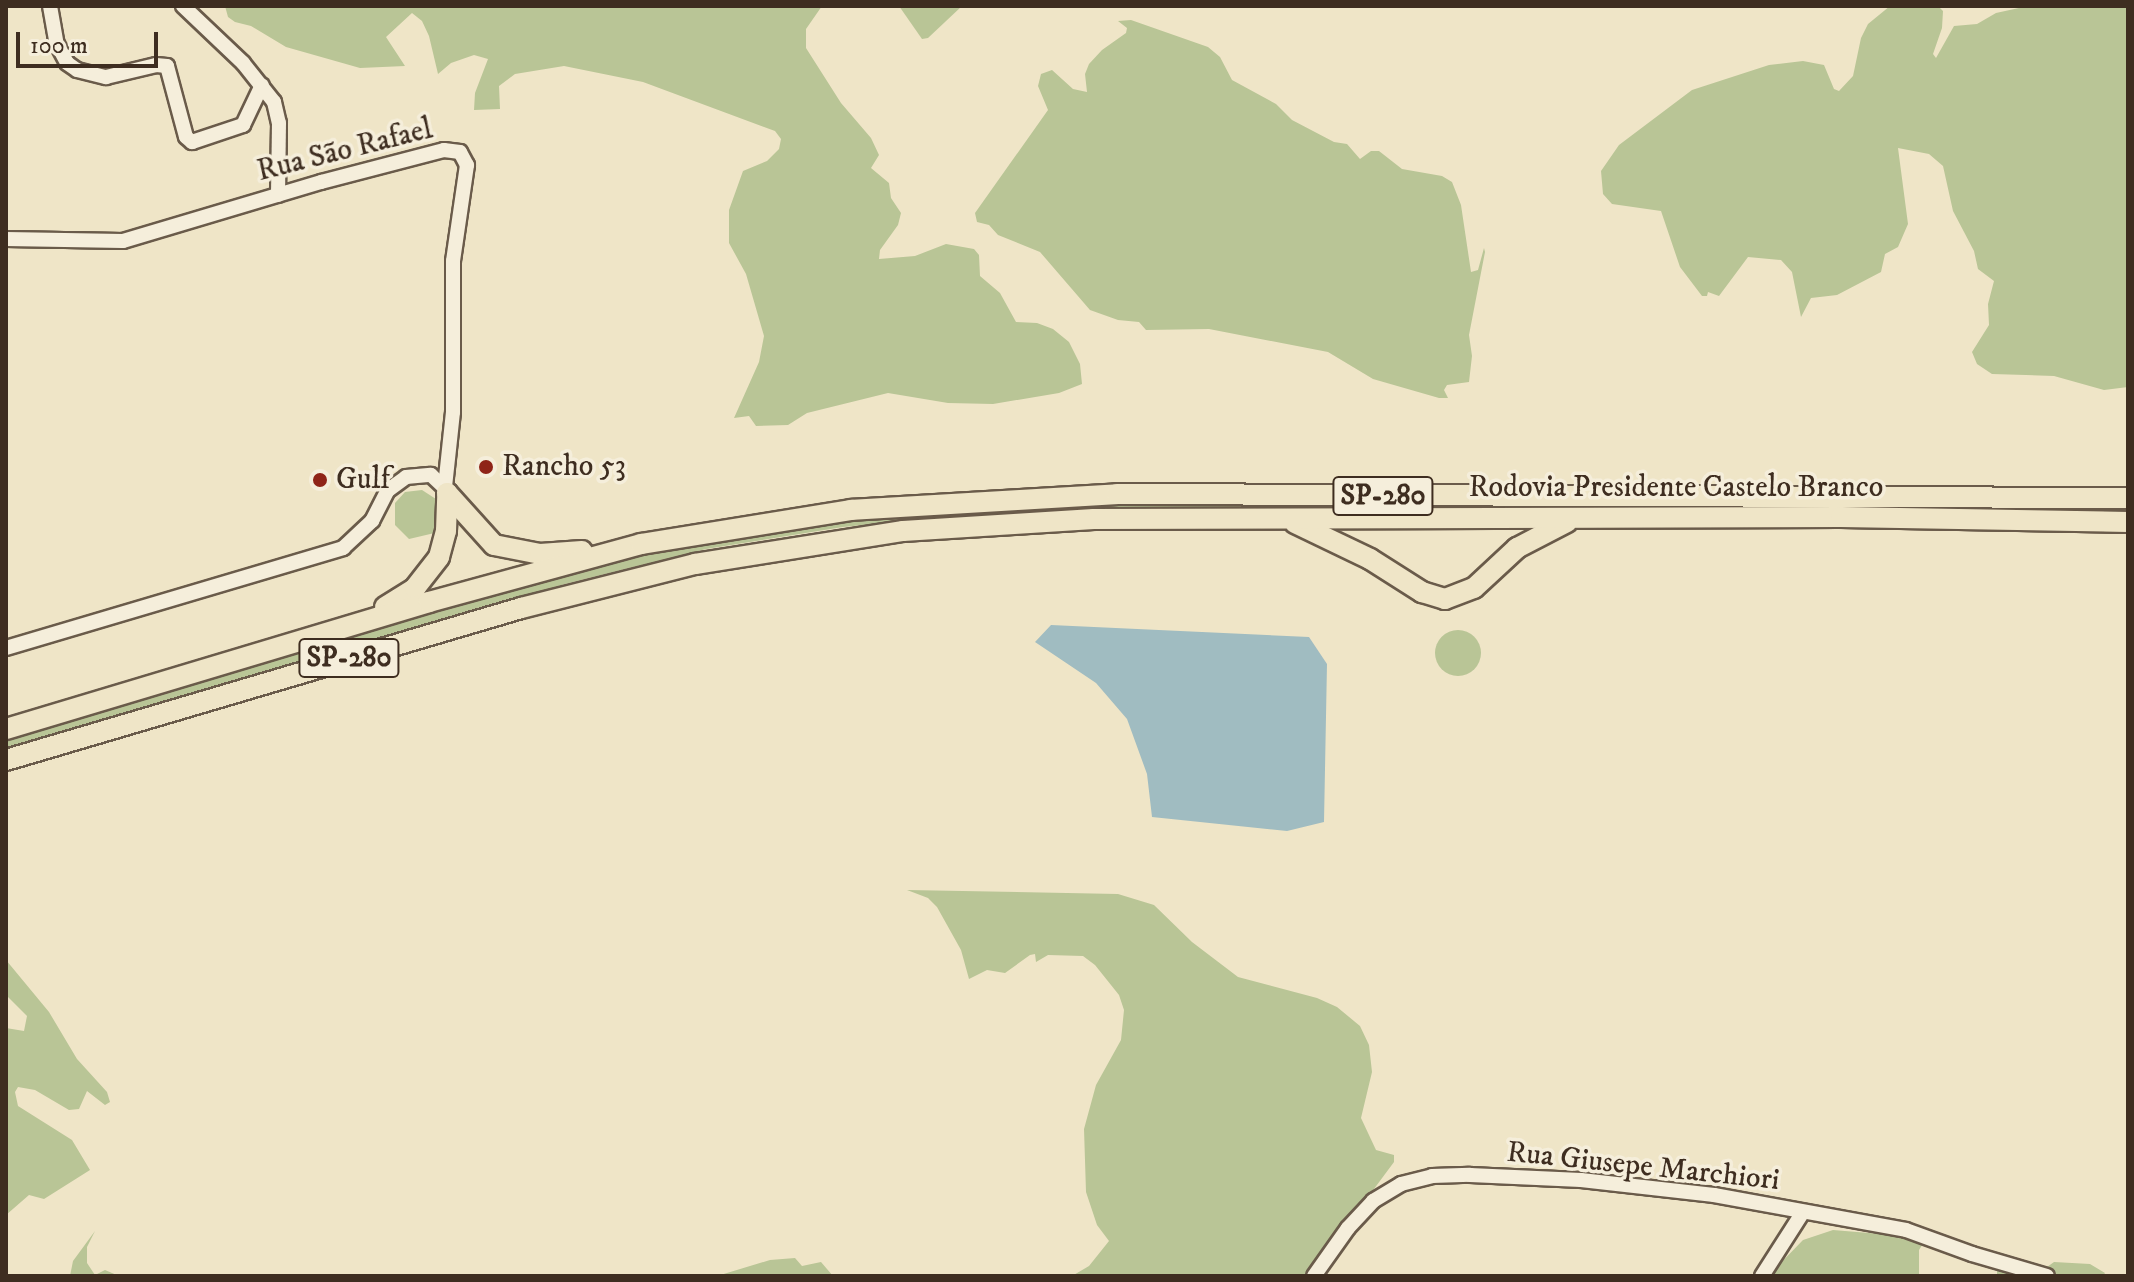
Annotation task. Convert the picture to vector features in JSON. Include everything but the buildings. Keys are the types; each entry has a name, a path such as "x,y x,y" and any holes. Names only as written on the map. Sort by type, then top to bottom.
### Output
{"highway":[{"path":"446,490 494,545 517,552 556,553 641,544"},
{"path":"323,636 398,601 429,574 444,544 446,490"},
{"name":"Rodovia Presidente Castelo Branco","path":"6,729 429,602 641,544 851,510 1117,494 2128,498"},
{"path":"1288,519 1370,559 1422,592 1445,599 1474,588 1517,548 1576,518"},
{"name":"Rodovia Presidente Castelo Branco","path":"6,760 521,608 695,564 903,531 1094,519 2128,522"},
{"path":"6,770 94,734"}],"street":[{"path":"50,6 57,44 67,63 77,70 106,77 156,65 167,66 190,141 202,141 243,125 262,85"},
{"path":"183,6 262,85 274,102 279,117 278,195"},
{"name":"Rua São Rafael","path":"6,239 114,242 444,150 454,150 466,157 453,261 453,412 446,490"},
{"path":"6,648 343,548 372,521 387,491 406,477 431,475 446,490"},
{"name":"Rua Giusepe Marchiori","path":"1314,1276 1348,1228 1373,1201 1401,1184 1432,1176 1581,1180 1714,1195 1906,1230 2047,1276"},
{"path":"1762,1276 1803,1212"}],"green space":[{"path":"225,6 822,6 806,29 806,48 841,103 871,138 879,155 871,168 889,183 891,198 901,213 898,225 880,250 879,259 915,256 946,244 974,249 979,255 980,276 1000,293 1016,322 1037,323 1053,329 1069,342 1080,364 1082,384 1059,393 993,404 948,403 888,393 807,413 788,425 756,426 749,416 734,418 759,362 764,336 746,274 729,243 729,210 743,171 767,161 779,149 781,139 775,131 643,82 564,66 515,74 499,86 500,109 474,110 475,93 488,59 474,55 451,63 438,74 429,36 422,21 412,13 386,37 405,66 360,68 286,47 251,26 235,22 228,17"},
{"path":"899,6 962,6 928,38 922,39"},
{"path":"1890,6 1938,6 1943,11 1942,28 1933,54 1936,58 1954,26 1977,24 1996,13 2028,6 2128,6 2128,387 2104,390 2054,376 1992,374 1977,364 1972,352 1989,325 1988,304 1994,281 1978,269 1974,251 1953,211 1943,166 1929,154 1898,148 1908,224 1898,247 1885,254 1881,272 1837,295 1811,298 1801,317 1792,272 1781,260 1748,257 1719,296 1708,292 1707,296 1702,296 1680,267 1661,211 1612,204 1603,194 1601,171 1619,145 1692,90 1769,65 1803,61 1824,65 1834,89 1839,91 1853,76 1861,38 1868,24"},
{"path":"1131,20 1208,47 1220,57 1232,80 1276,104 1292,120 1334,142 1347,144 1360,159 1371,151 1379,151 1402,169 1442,176 1452,182 1461,205 1471,272 1478,270 1484,248 1485,252 1469,335 1472,356 1469,382 1447,385 1444,390 1448,398 1439,398 1373,379 1328,352 1209,329 1146,330 1139,322 1118,320 1090,310 1040,252 998,235 989,225 977,222 975,213 1048,110 1038,86 1041,74 1052,70 1073,89 1087,92 1085,74 1089,64 1126,33 1127,28 1118,21"},
{"path":"422,490 439,501 443,531 409,539 395,525 395,503 405,492"},
{"path":"1116,504 2128,504 2128,511 1116,509 972,514 843,527 706,549 565,584 6,750 6,737 562,571 776,529 908,513"},
{"path":"1458,630 1474,637 1481,653 1474,669 1458,676 1442,669 1435,653 1442,637"},
{"path":"907,890 1118,894 1154,905 1192,942 1238,977 1317,998 1337,1007 1360,1026 1369,1045 1372,1072 1361,1118 1376,1150 1394,1155 1394,1162 1339,1236 1322,1250 1308,1276 1072,1276 1089,1266 1109,1241 1097,1225 1086,1192 1084,1129 1096,1085 1121,1040 1124,1010 1119,995 1095,965 1083,956 1048,955 1036,962 1035,954 1030,955 1005,973 987,970 969,979 961,950 937,907 928,898"},
{"path":"6,960 49,1012 77,1059 107,1092 110,1102 105,1105 87,1091 79,1109 69,1110 35,1090 18,1087 15,1092 18,1106 72,1140 90,1170 44,1199 29,1195 6,1215 6,1028 24,1031 27,1016 6,995"},
{"path":"1833,1230 1893,1235 1924,1242 1919,1250 1919,1276 1768,1276 1803,1240"},
{"path":"95,1231 87,1247 87,1263 95,1275 105,1270 119,1276 70,1276 73,1261"},
{"path":"795,1258 802,1266 821,1262 833,1276 717,1276 770,1260"},
{"path":"2054,1262 2090,1264 2105,1273 2103,1276 1997,1276 1997,1269 2036,1275"}],"water":[{"path":"1051,625 1309,637 1327,664 1324,822 1287,831 1152,817 1147,774 1127,719 1096,683 1035,642"}],"place":[{"name":"Rancho 53","path":"486,467"},
{"name":"Gulf","path":"320,480"}]}
